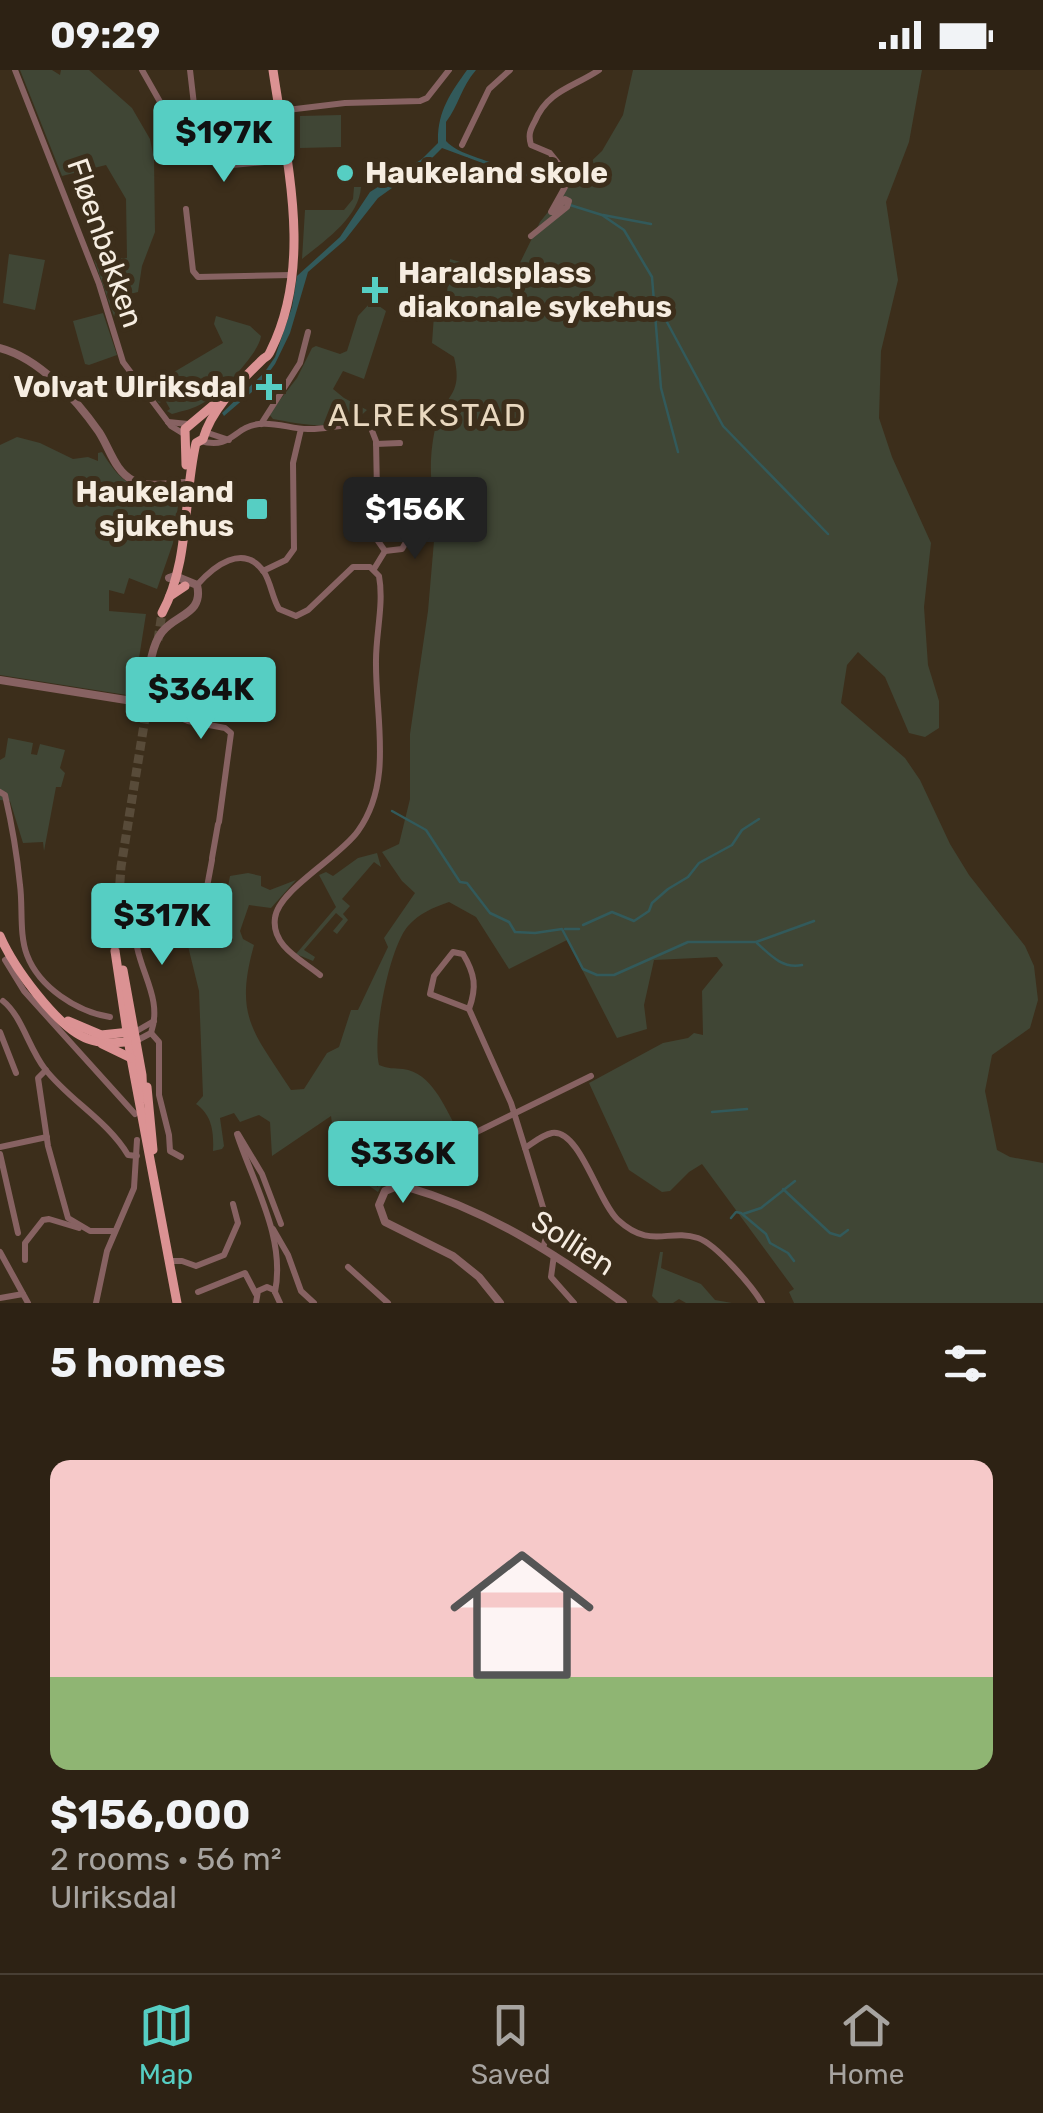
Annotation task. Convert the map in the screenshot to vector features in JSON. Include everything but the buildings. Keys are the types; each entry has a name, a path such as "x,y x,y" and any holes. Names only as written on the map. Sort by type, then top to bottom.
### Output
{"main road":[{"path":"172,580 162,613 186,517 195,433 270,352 290,275 294,226 273,70"},
{"path":"170,596 192,585"},
{"path":"0,936 25,980 80,1036 130,1058"},
{"path":"117,951 132,1033 148,1089 152,1158"},
{"path":"62,1018 97,1034 132,1033"},
{"path":"100,1042 132,1033"},
{"path":"132,1033 130,1058 152,1158 176,1303"},
{"path":"140,1114 144,1082"}],"street":[{"name":"Fløenbakken","path":"15,70 97,279 123,362 168,422 220,444 260,424"},
{"path":"142,70 176,130 214,130 222,166 286,160"},
{"path":"190,70 196,122 201,130"},
{"path":"279,111 344,102 420,100 427,98 450,70"},
{"path":"462,144 489,89 510,70"},
{"path":"531,236 567,207 569,201 565,199 551,212 570,178 550,153 531,145 528,138 532,127 551,96 599,70"},
{"path":"186,209 193,271 198,278 290,275"},
{"path":"308,332 300,363 260,424 301,429 363,425 374,431 380,546 386,551 402,549 417,523"},
{"path":"0,348 28,359 52,379 90,420 124,475 142,484 188,483"},
{"path":"263,571 286,560 294,549 292,462 301,429"},
{"path":"376,444 400,443"},
{"path":"374,569 386,551"},
{"path":"192,585 228,560 248,560 263,571 279,609 296,616 308,610 348,569 360,565 374,569"},
{"path":"320,975 281,942 275,916 294,889 349,844 366,820 376,792 381,760 376,671 380,586 374,569"},
{"path":"145,703 158,639 199,599 192,585 172,580"},
{"path":"0,680 145,703 176,717 229,730 232,740 204,904 136,906"},
{"path":"0,792 5,795 14,828 27,955 63,998 86,1012 110,1017"},
{"path":"138,886 138,947 155,1001 152,1033 160,1045 159,1095 170,1135 170,1151 181,1157"},
{"path":"469,1009 430,994 439,967 455,951 463,954 476,982 469,1009 515,1114 549,1227 543,1248"},
{"path":"10,957 5,960 24,991 140,1114"},
{"path":"3,1000 46,1070 120,1139 128,1155 137,1156"},
{"path":"132,1033 155,1020"},
{"path":"132,1033 152,1033"},
{"path":"0,1035 16,1073"},
{"path":"46,1070 38,1078 47,1137 68,1218 80,1228"},
{"path":"446,1147 592,1076"},
{"path":"525,1148 553,1133 569,1137 604,1202 622,1223 652,1238 700,1238 762,1303"},
{"path":"280,1303 275,1292 278,1260 237,1134 262,1174 281,1224"},
{"path":"0,1146 47,1137"},
{"path":"96,1303 104,1261 134,1188 137,1140"},
{"path":"0,1154 18,1234"},
{"name":"Sollien","path":"500,1303 479,1277 453,1256 385,1222 378,1205 385,1190 401,1186 491,1220 543,1248 623,1303"},
{"path":"170,1261 182,1260 196,1266 224,1255 238,1223 234,1204"},
{"path":"25,1260 26,1244 42,1220 94,1232 114,1231"},
{"path":"269,1225 288,1256 301,1290 314,1303"},
{"path":"0,1252 28,1303"},
{"path":"554,1255 551,1277 574,1303"},
{"path":"348,1267 388,1303"},
{"path":"198,1292 246,1273 256,1299 267,1287 275,1292"},
{"path":"0,1298 23,1294"}],"green space":[{"path":"20,70 52,70 60,75 61,70 89,70 132,108 150,139 155,232 142,266 138,292 130,294 130,306 114,316 94,260 127,258 126,199 106,165 62,176"},
{"path":"633,70 922,70 909,142 886,202 898,280 881,351 879,418 931,543 924,607 928,665 939,701 939,728 925,737 909,733 885,677 858,652 847,665 841,703 905,758 969,875 1025,946 1034,966 1038,1000 1030,1028 992,1055 985,1091 997,1150 1010,1157 1043,1163 1043,1303 794,1303 789,1292 794,1289 702,1164 670,1191 662,1192 629,1170 589,1083 663,1043 694,1033 703,1035 702,991 723,965 717,957 654,960 644,1005 647,1029 617,1038 567,940 509,969 476,917 449,902 422,914 408,926 394,953 380,1014 379,1065 422,1077 436,1092 457,1129 438,1144 405,1155 371,1156 380,1165 382,1184 378,1192 359,1179 362,1176 378,1187 378,1172 367,1168 367,1158 356,1160 356,1153 342,1144 331,1116 272,1156 270,1122 259,1115 240,1122 234,1113 220,1118 224,1146 213,1151 211,1124 196,1104 203,1096 199,991 188,946 198,944 197,932 206,930 218,919 230,876 261,876 261,886 270,890 296,880 271,908 249,905 240,931 243,939 254,945 246,990 251,1022 291,1090 304,1089 327,1053 339,1047 351,1010 358,1010 388,947 384,938 415,893 382,852 399,844 410,799 410,734 428,611 437,506 431,477 432,445 439,415 456,380 454,357 432,343 434,315 446,305 450,259 513,277 540,222 602,151 623,115"},
{"path":"341,115 341,147 300,148 300,116"},
{"path":"354,187 361,187 359,198 347,219 302,259 305,210 344,210 353,199"},
{"path":"9,254 45,260 35,310 3,303"},
{"path":"372,301 386,311 364,379 343,371 333,389 367,410 335,425 273,419 269,414 297,378 312,348 340,354 347,351 358,316"},
{"path":"103,313 117,355 85,364 73,321"},
{"path":"216,316 250,326 261,336 259,344 238,372 210,398 172,414 167,411 170,409 165,400 159,403 147,388 223,343 214,324"},
{"path":"17,437 73,459 88,457 98,461 98,453 102,452 131,483 180,491 173,543 157,589 129,578 124,594 109,590 109,611 146,614 133,696 0,675 0,445"},
{"path":"8,738 33,743 31,754 37,755 40,744 65,750 60,768 65,773 61,787 56,787 44,851 43,842 23,843 10,801 0,800 0,760 5,757"},
{"path":"377,853 381,867 374,862 342,899 350,906 343,914 348,920 337,934 333,931 343,919 336,913 304,950 315,957 313,961 296,954 336,907 319,875 326,872 333,876 358,858"},
{"path":"660,1252 661,1268 701,1284 715,1300 732,1303 686,1303 679,1299 659,1303 652,1296"}],"water":[{"path":"467,70 476,70 446,122 446,141 510,174 518,176 551,166 567,178 549,168 525,177 503,176 496,168 442,148 378,198 345,240 308,272 290,333 275,364 259,386 224,416 222,413 264,373 275,357 292,307 297,276 340,237 370,192 422,159 438,143 442,113"}],"waterway":[{"path":"570,205 602,215 624,230 652,277 661,388 678,452"},
{"path":"603,215 651,224"},
{"path":"654,298 723,426 828,534"},
{"path":"392,811 426,830 460,882 467,883 490,913 509,922 515,932 562,929 583,969 597,975 614,975 688,942 756,942 814,921"},
{"path":"583,925 612,912 634,921 668,889 688,877 699,863 732,845 742,830 759,819"},
{"path":"565,929 579,929"},
{"path":"757,943 783,963 802,965"},
{"path":"712,1112 747,1109"},
{"path":"743,1214 761,1208 795,1181"},
{"path":"783,1189 830,1233 840,1236 848,1230"},
{"path":"731,1218 736,1212 741,1213 794,1261"}],"tunnel":[{"path":"158,640 162,613"},
{"path":"115,951 121,867 148,700"}],"place":[{"name":"Haukeland skole","path":"345,173"},
{"name":"Haraldsplass diakonale sykehus","path":"375,290"},
{"name":"Volvat Ulriksdal","path":"269,387"},
{"name":"Haukeland sjukehus","path":"257,509"}],"district":[{"name":"ALREKSTAD","path":"428,415"}]}
